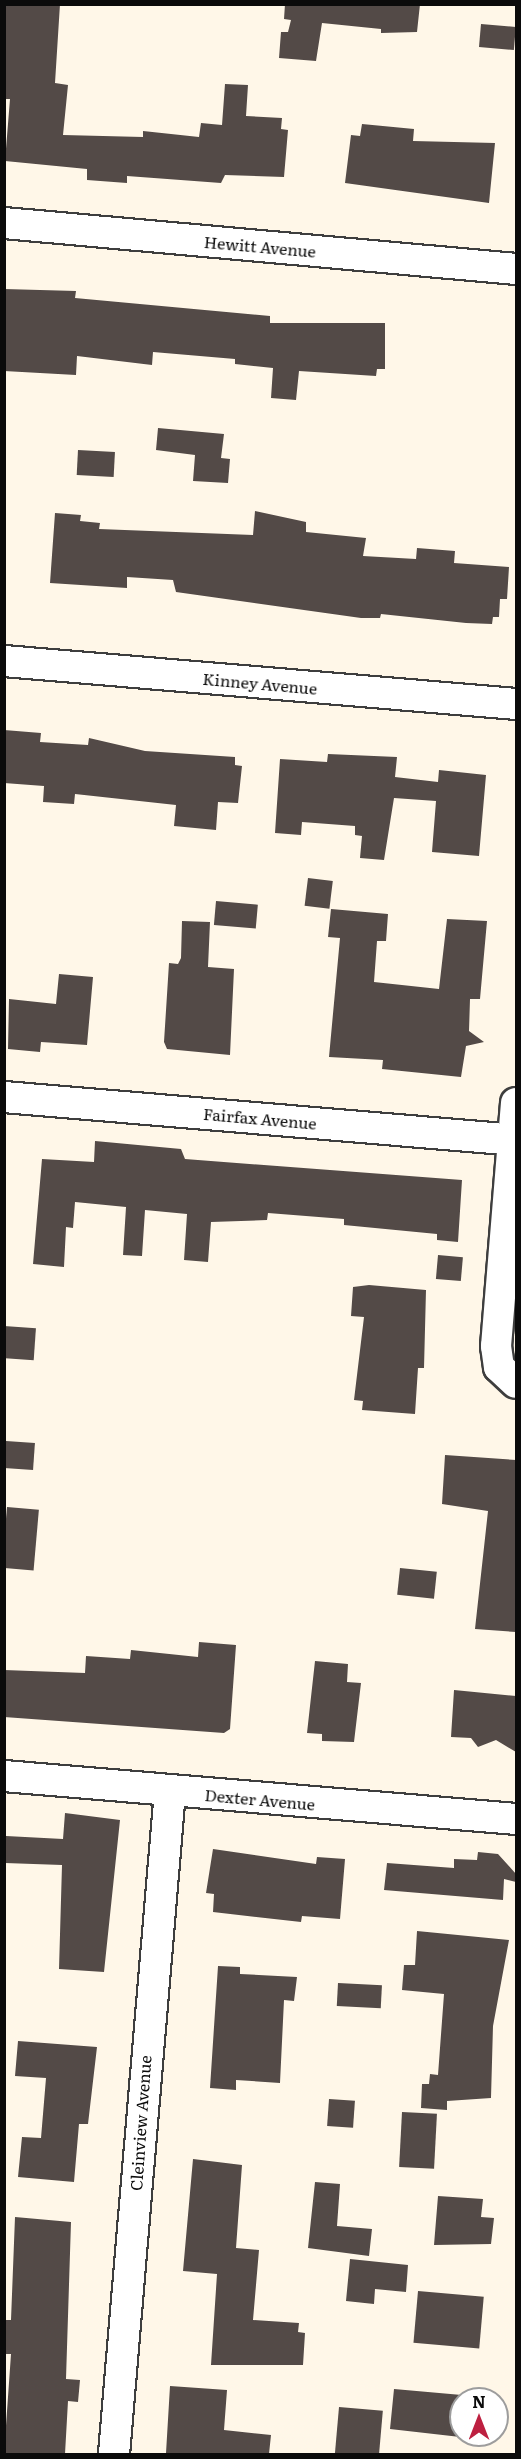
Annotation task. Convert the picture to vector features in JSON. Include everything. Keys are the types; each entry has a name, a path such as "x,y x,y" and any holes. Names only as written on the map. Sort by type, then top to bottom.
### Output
{"street":[{"name":"Hewitt Avenue","path":"4,223 516,269"},
{"name":"Kinney Avenue","path":"4,661 516,704"},
{"name":"Fairfax Avenue","path":"4,1097 515,1140"},
{"path":"516,1103 515,1140 495,1346 499,1367 516,1383"},
{"name":"Dexter Avenue","path":"4,1776 516,1819"},
{"name":"Cleinview Avenue","path":"114,2454 170,1791"}],"building":[{"path":"4,4 60,4 55,83 68,85 63,135 143,137 143,131 199,137 201,123 222,125 225,84 248,85 246,116 282,118 281,129 288,130 284,177 225,175 221,183 127,176 127,183 87,180 87,169 5,161 10,99 4,99"},
{"path":"285,4 420,4 417,32 381,33 381,29 322,23 316,61 279,58 281,32 288,32 291,20 284,19"},
{"path":"481,24 516,27 514,50 479,47"},
{"path":"362,124 414,129 413,141 495,143 489,203 345,183 351,135 360,136"},
{"path":"4,289 76,291 75,298 270,316 270,323 385,323 385,369 377,369 376,376 299,371 296,400 271,398 273,368 235,364 235,359 153,352 152,365 77,356 76,375 4,371"},
{"path":"158,428 224,434 221,458 230,459 228,483 193,481 195,455 156,450"},
{"path":"78,450 115,452 114,477 77,475"},
{"path":"255,511 306,522 306,532 366,538 363,556 416,559 417,548 455,551 454,563 509,567 507,599 500,599 499,617 493,617 492,624 381,614 380,618 361,618 176,592 173,580 127,577 127,588 50,583 55,513 81,515 80,521 100,523 99,529 253,535"},
{"path":"4,730 41,733 40,742 88,745 89,738 145,751 235,757 235,765 242,766 238,803 218,802 216,830 174,826 176,805 75,794 74,804 43,802 44,786 4,783"},
{"path":"328,754 397,757 395,777 438,782 439,770 486,775 479,856 432,852 436,801 394,798 384,860 360,858 362,836 355,835 355,826 302,822 301,835 275,833 280,759 327,762"},
{"path":"308,878 333,881 329,909 305,906"},
{"path":"216,901 258,905 256,929 214,925"},
{"path":"331,909 388,914 386,941 377,941 374,982 439,989 447,919 487,921 480,999 470,999 469,1031 484,1042 466,1046 461,1077 382,1069 383,1060 329,1057 340,938 328,937"},
{"path":"182,921 210,922 208,967 234,969 230,1055 167,1049 164,1042 169,963 178,964 181,958"},
{"path":"59,974 93,977 87,1045 41,1042 40,1052 8,1049 9,999 56,1004"},
{"path":"95,1141 181,1149 185,1159 462,1180 458,1242 437,1240 437,1234 344,1225 344,1219 268,1213 267,1220 211,1222 208,1262 184,1260 187,1214 145,1210 142,1256 123,1255 126,1207 75,1202 73,1228 66,1227 64,1267 33,1264 42,1159 94,1162"},
{"path":"438,1255 463,1257 461,1281 436,1279"},
{"path":"369,1285 426,1290 424,1368 418,1368 415,1414 362,1410 363,1401 354,1400 364,1317 351,1316 353,1287"},
{"path":"4,1326 36,1328 34,1360 4,1358"},
{"path":"6,1441 35,1443 33,1470 4,1468"},
{"path":"445,1455 516,1460 516,1632 475,1629 488,1511 442,1504"},
{"path":"7,1507 39,1510 34,1571 4,1568"},
{"path":"400,1568 437,1572 434,1599 397,1595"},
{"path":"199,1642 236,1645 230,1729 224,1733 4,1717 4,1670 85,1673 86,1656 130,1659 131,1650 198,1657"},
{"path":"315,1661 348,1664 347,1682 361,1683 354,1742 322,1741 322,1734 307,1733"},
{"path":"454,1690 516,1696 516,1752 496,1740 478,1747 471,1738 451,1737"},
{"path":"65,1813 120,1820 104,1972 59,1969 62,1865 5,1863 6,1836 63,1839"},
{"path":"213,1849 316,1864 317,1857 345,1859 340,1919 302,1916 301,1922 213,1912 214,1894 206,1893"},
{"path":"478,1852 498,1854 516,1874 516,1882 504,1879 503,1900 384,1890 387,1863 454,1868 454,1859 477,1860"},
{"path":"417,1931 509,1940 493,2026 491,2098 447,2101 447,2110 421,2108 422,2084 429,2084 430,2074 438,2075 444,1994 402,1990 404,1965 415,1965"},
{"path":"218,1966 240,1967 240,1974 297,1977 294,2001 284,2000 280,2083 236,2080 236,2090 210,2088"},
{"path":"338,1983 382,1985 381,2008 337,2006"},
{"path":"18,2041 97,2047 88,2124 79,2124 74,2182 18,2177 22,2137 41,2138 46,2078 15,2076"},
{"path":"329,2099 355,2101 353,2128 327,2126"},
{"path":"402,2112 437,2114 434,2169 399,2167"},
{"path":"193,2159 242,2165 236,2248 259,2250 253,2320 299,2323 298,2332 305,2333 303,2365 211,2365 217,2274 183,2271"},
{"path":"315,2182 340,2184 337,2226 372,2229 369,2256 308,2248"},
{"path":"438,2196 483,2199 481,2217 494,2218 491,2244 434,2245"},
{"path":"15,2217 71,2222 66,2379 80,2380 78,2402 68,2401 65,2454 4,2454 11,2354 4,2354 4,2320 11,2320"},
{"path":"350,2259 408,2265 406,2292 375,2289 374,2304 346,2301"},
{"path":"418,2291 484,2297 479,2349 413,2343"},
{"path":"170,2386 227,2390 224,2430 271,2435 269,2454 166,2453"},
{"path":"394,2389 449,2394 449,2436 390,2429"},
{"path":"339,2407 383,2411 379,2454 335,2454"}]}
